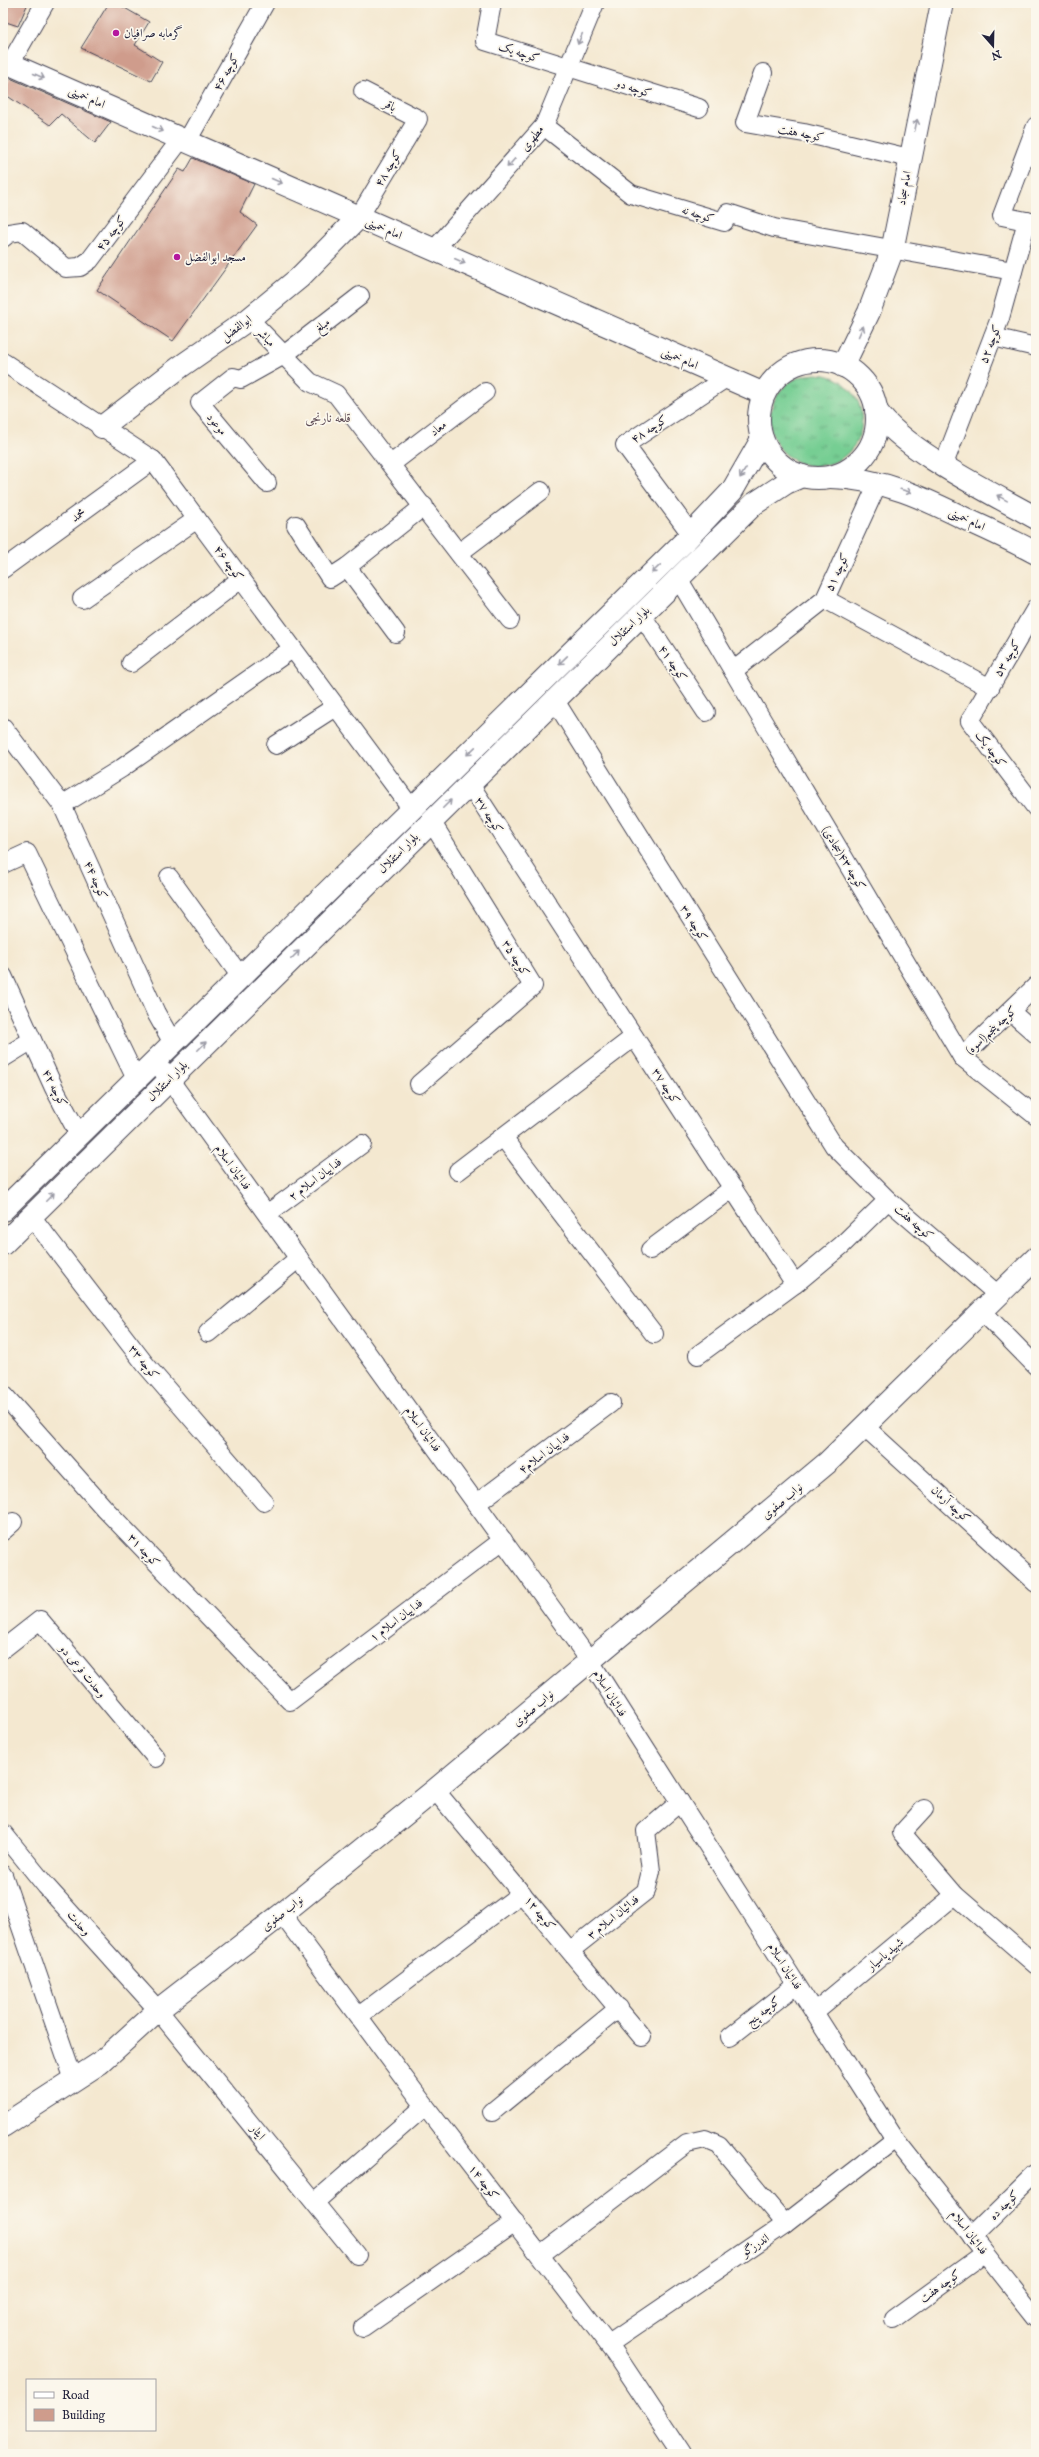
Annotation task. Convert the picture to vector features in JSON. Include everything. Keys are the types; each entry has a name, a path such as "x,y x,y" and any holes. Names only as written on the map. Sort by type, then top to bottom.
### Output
{"main road":[{"name":"امام سجاد","path":"843,366 869,312 892,251 909,158 942,3"},
{"name":"امام خمینی","path":"7,62 764,394"},
{"name":"ابوالفضل","path":"102,426 180,367 249,319 299,278 359,217"},
{"path":"876,410 876,429 870,446 863,456 844,472 827,477 802,476 785,469 776,460 762,439 759,424 760,409 764,394 775,379 789,368 807,361 825,361 843,366 859,376 870,392 876,410 884,421 898,434 944,464 1036,518"},
{"name":"بلوار استقلال","path":"3,1210 691,534 732,491 762,439"},
{"name":"بلوار استقلال","path":"3,1244 469,783 754,504 786,482 802,476"},
{"name":"امام خمینی","path":"827,477 846,478 878,483 915,494 1036,554"},
{"name":"نواب صفوی","path":"3,2126 100,2063 158,2010 282,1914 435,1790 827,1463 997,1294 1036,1258"}],"street":[{"path":"7,62 45,3"},
{"name":"کوچه ۴۶","path":"184,140 265,3"},
{"name":"کوچه یک","path":"492,3 485,41 568,68"},
{"name":"مطهری","path":"434,250 544,126 595,3"},
{"name":"کوچه دو","path":"568,68 699,108"},
{"name":"کوچه هفت","path":"763,73 745,123 804,133 909,158"},
{"name":"باقر","path":"363,91 418,119"},
{"name":"کوچه ۴۸","path":"359,217 418,119"},
{"name":"کوچه نه","path":"544,126 631,194 724,222 728,213 774,228 892,251"},
{"path":"1032,222 1002,216 1036,126"},
{"name":"کوچه ۴۵","path":"3,238 8,233 22,231 66,268 80,267 90,260 184,140"},
{"name":"کوچه ۵۲","path":"944,464 993,337 1014,271 1032,222"},
{"path":"892,251 1014,271"},
{"name":"مبلغ","path":"284,355 360,296"},
{"name":"مباشر","path":"249,319 310,382 336,394 424,506 510,620"},
{"path":"993,337 1036,347"},
{"name":"موعود","path":"267,483 200,403 233,377 241,379 284,355"},
{"name":"کوچه ۴۶","path":"3,362 153,460 412,809"},
{"name":"کوچه ۴۸","path":"691,534 625,445 726,378"},
{"name":"معاد","path":"391,464 485,392"},
{"name":"محمد","path":"3,570 153,460"},
{"name":"کوچه ۵۱","path":"733,671 825,599 878,483"},
{"path":"459,553 541,491"},
{"path":"296,525 330,578 347,567 424,506"},
{"path":"82,599 197,519"},
{"path":"347,567 396,633"},
{"name":"کوچه ۴۳(سجادی)","path":"678,578 962,1057 1036,1116"},
{"path":"131,663 241,579"},
{"path":"825,599 990,688"},
{"name":"کوچه ۵۳","path":"990,688 1036,608"},
{"name":"کوچه ۴۱","path":"641,614 706,712"},
{"path":"62,805 122,768 292,648"},
{"name":"کوچه یک","path":"990,688 970,721 1036,808"},
{"name":"کوچه ۳۹","path":"554,700 834,1146"},
{"path":"276,745 335,706"},
{"name":"کوچه ۴۴","path":"3,727 62,805 156,1013 173,1043"},
{"name":"کوچه ۳۷","path":"469,783 796,1284"},
{"name":"کوچه ۳۵","path":"419,1084 533,986 431,821"},
{"path":"3,864 27,853 136,1079"},
{"path":"169,877 241,977"},
{"name":"کوچه ۴۲","path":"3,976 54,1088 79,1135"},
{"name":"کوچه پنجم(اسوه)","path":"962,1057 1011,1012 1036,986"},
{"path":"1011,1012 1036,1034"},
{"path":"458,1171 634,1037"},
{"path":"3,1058 32,1040"},
{"name":"فدائیان اسلام","path":"155,1061 268,1214 590,1661 895,2139 1036,2317"},
{"path":"503,1136 654,1334"},
{"name":"فداییان اسلام ۲","path":"268,1214 362,1144"},
{"name":"کوچه هفت","path":"834,1146 888,1200 997,1294"},
{"path":"650,1250 733,1188"},
{"path":"698,1355 796,1284 842,1245 888,1200"},
{"name":"کوچه ۳۳","path":"31,1216 145,1364 264,1502"},
{"path":"208,1333 299,1258"},
{"path":"981,1310 1036,1366"},
{"name":"کوچه ۳۱","path":"3,1394 110,1514 290,1701"},
{"name":"فداییان اسلام۴","path":"476,1504 611,1403"},
{"name":"کوچه آرمان","path":"864,1426 1036,1583"},
{"name":"فداییان اسلام ۱","path":"290,1701 503,1540"},
{"name":"وحدت فرعی دو","path":"3,1649 40,1620 156,1758"},
{"name":"کوچه ۱۲","path":"435,1790 571,1950 642,2037"},
{"name":"فدائیان اسلام ۳","path":"571,1950 646,1891 651,1871 646,1832 680,1802"},
{"path":"924,1809 902,1833 955,1895 1036,1965"},
{"name":"وحدت","path":"3,1833 46,1886 158,2010"},
{"path":"3,1875 74,2080"},
{"path":"359,2016 522,1892"},
{"name":"شهید پاسیار","path":"814,2012 955,1895"},
{"name":"کوچه ۱۴","path":"282,1914 425,2106 608,2344 682,2454"},
{"name":"کوچه پنج","path":"730,2037 796,1985"},
{"path":"492,2112 619,2008"},
{"name":"ایثار","path":"158,2010 357,2255"},
{"path":"315,2202 425,2106"},
{"path":"540,2255 687,2143 705,2139 719,2146 785,2224"},
{"name":"اندرزگو","path":"608,2344 785,2224 895,2139"},
{"name":"کوچه ده","path":"972,2237 1036,2174"},
{"path":"362,2328 515,2222"},
{"name":"کوچه هفت","path":"894,2319 985,2253"}],"green space":[{"path":"816,374 834,377 849,387 859,402 862,420 859,438 849,453 834,463 816,466 798,463 783,453 773,438 770,420 773,402 783,387 798,377"}],"building":[{"path":"3,3 28,3 18,26 3,21"},
{"name":"گرمابه صرافیان","path":"109,3 116,3 149,22 135,45 162,62 151,81 81,48"},
{"path":"10,78 111,122 95,143 61,114 50,125 3,93"},
{"name":"مسجد ابوالفضل","path":"193,158 254,184 240,212 257,225 173,341 97,290 179,169 185,172"}],"place":[{"name":"گرمابه صرافیان","path":"116,33"},
{"name":"مسجد ابوالفضل","path":"177,257"}],"district":[{"name":"قلعه نارنجی","path":"328,417"}]}
